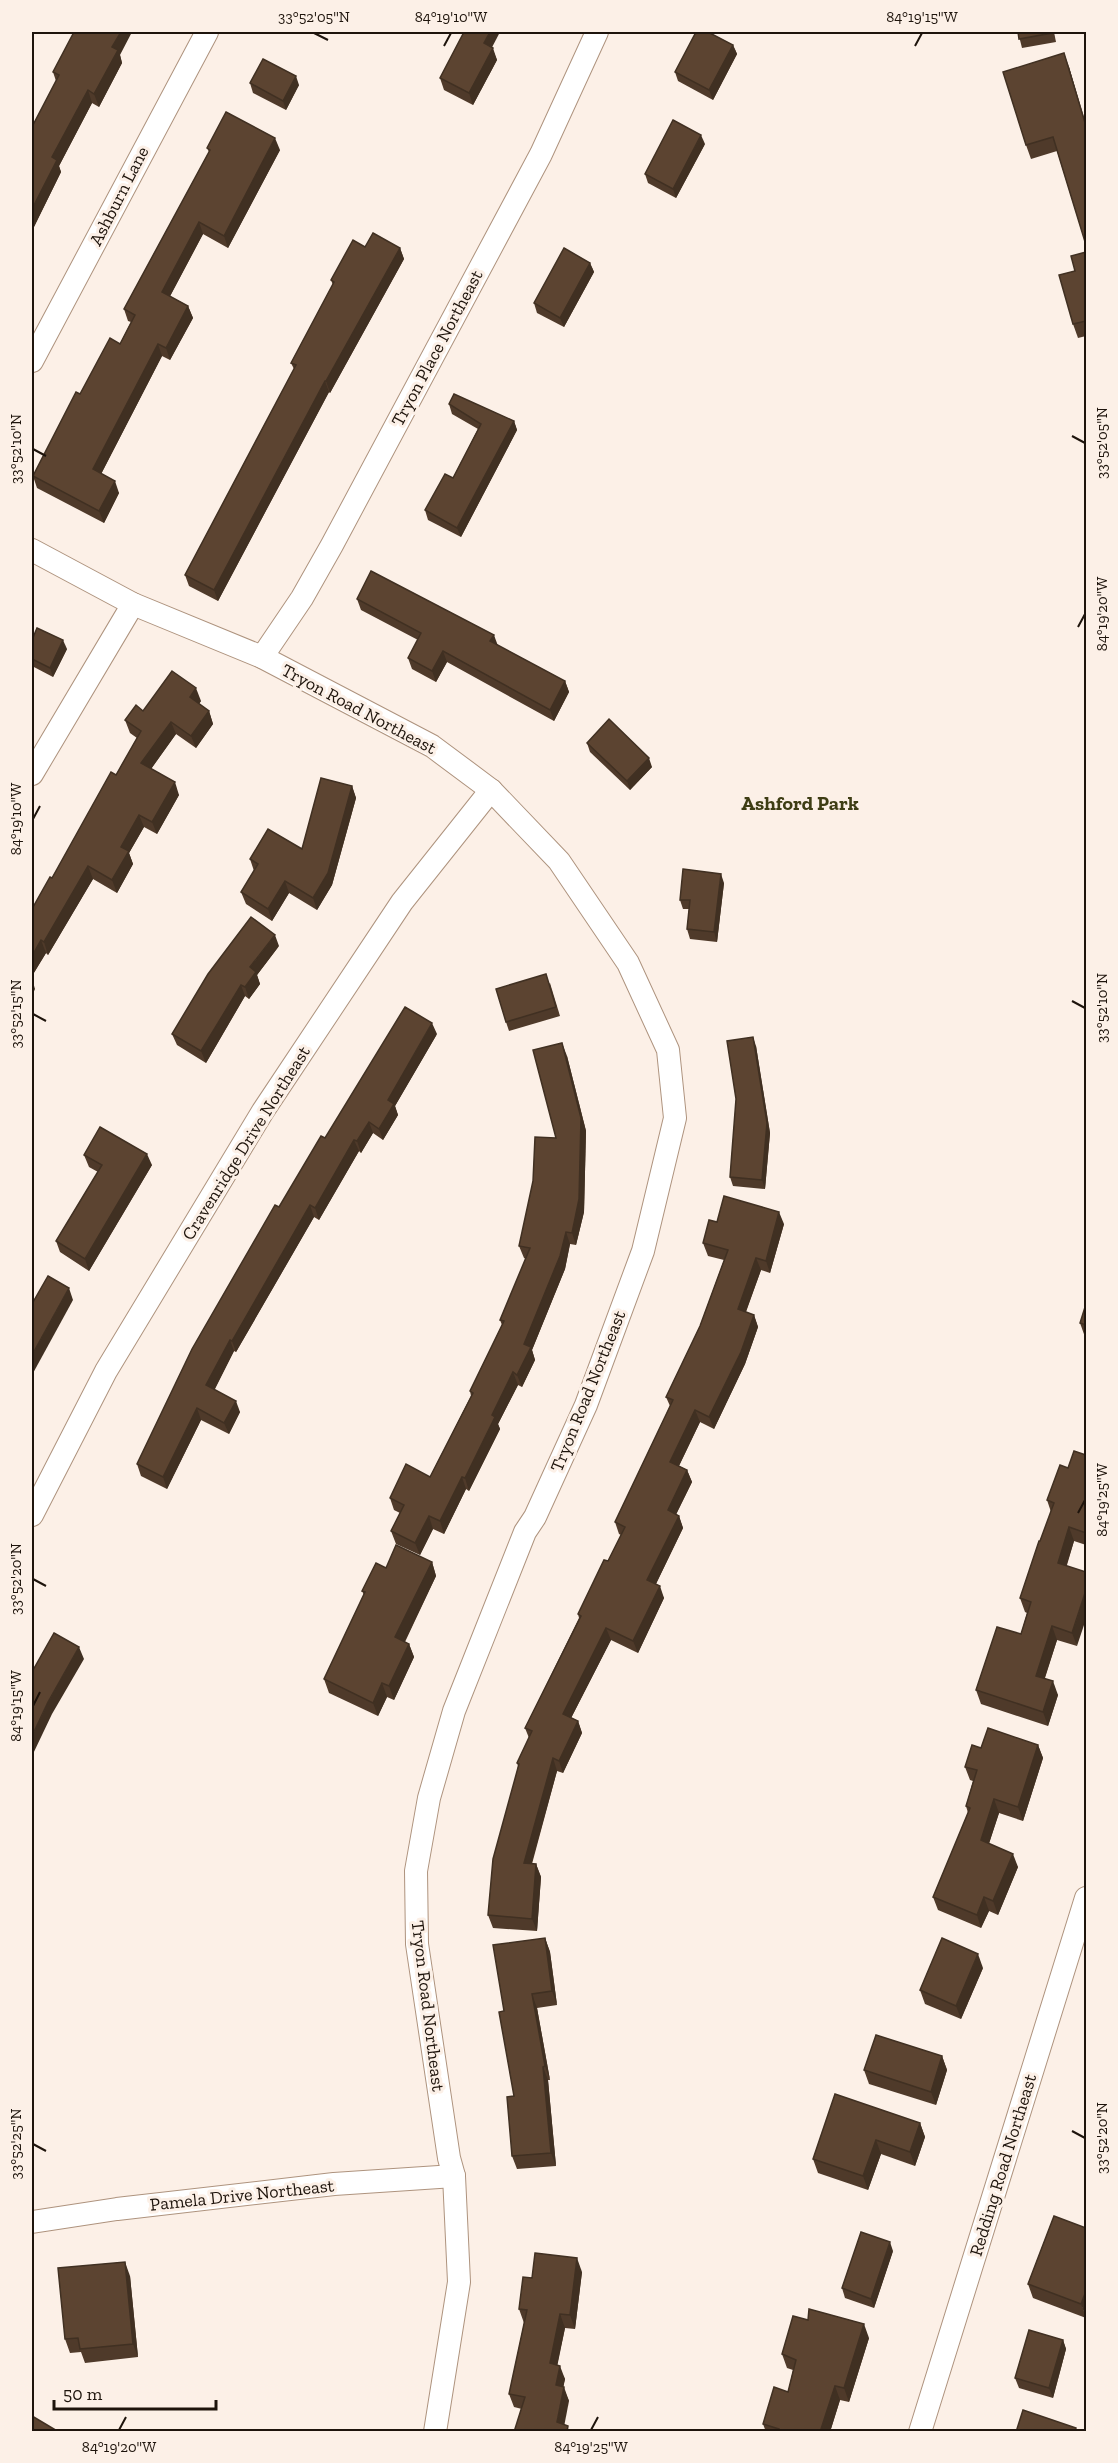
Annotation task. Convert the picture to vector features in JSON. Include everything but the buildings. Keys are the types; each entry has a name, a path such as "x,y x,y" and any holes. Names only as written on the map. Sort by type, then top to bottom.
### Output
{"street":[{"name":"Ashburn Lane","path":"32,361 207,32"},
{"name":"Tryon Place Northeast","path":"262,657 302,598 332,546 541,154 597,32"},
{"name":"Tryon Road Northeast","path":"32,550 133,604 262,657 432,746 491,790 559,861 628,963 668,1050 675,1118 643,1251 586,1405 535,1517 525,1532 454,1711 429,1798 416,1871 417,1944 449,2158 454,2176 459,2282 435,2432"},
{"path":"32,774 133,604"},
{"name":"Cravenridge Drive Northeast","path":"32,1515 106,1371 263,1111 402,902 491,790"},
{"name":"Redding Road Northeast","path":"920,2432 1086,1898"},
{"name":"Pamela Drive Northeast","path":"32,2222 117,2209 334,2184 454,2176"}],"district":[{"name":"Ashford Park","path":"800,803"}]}
